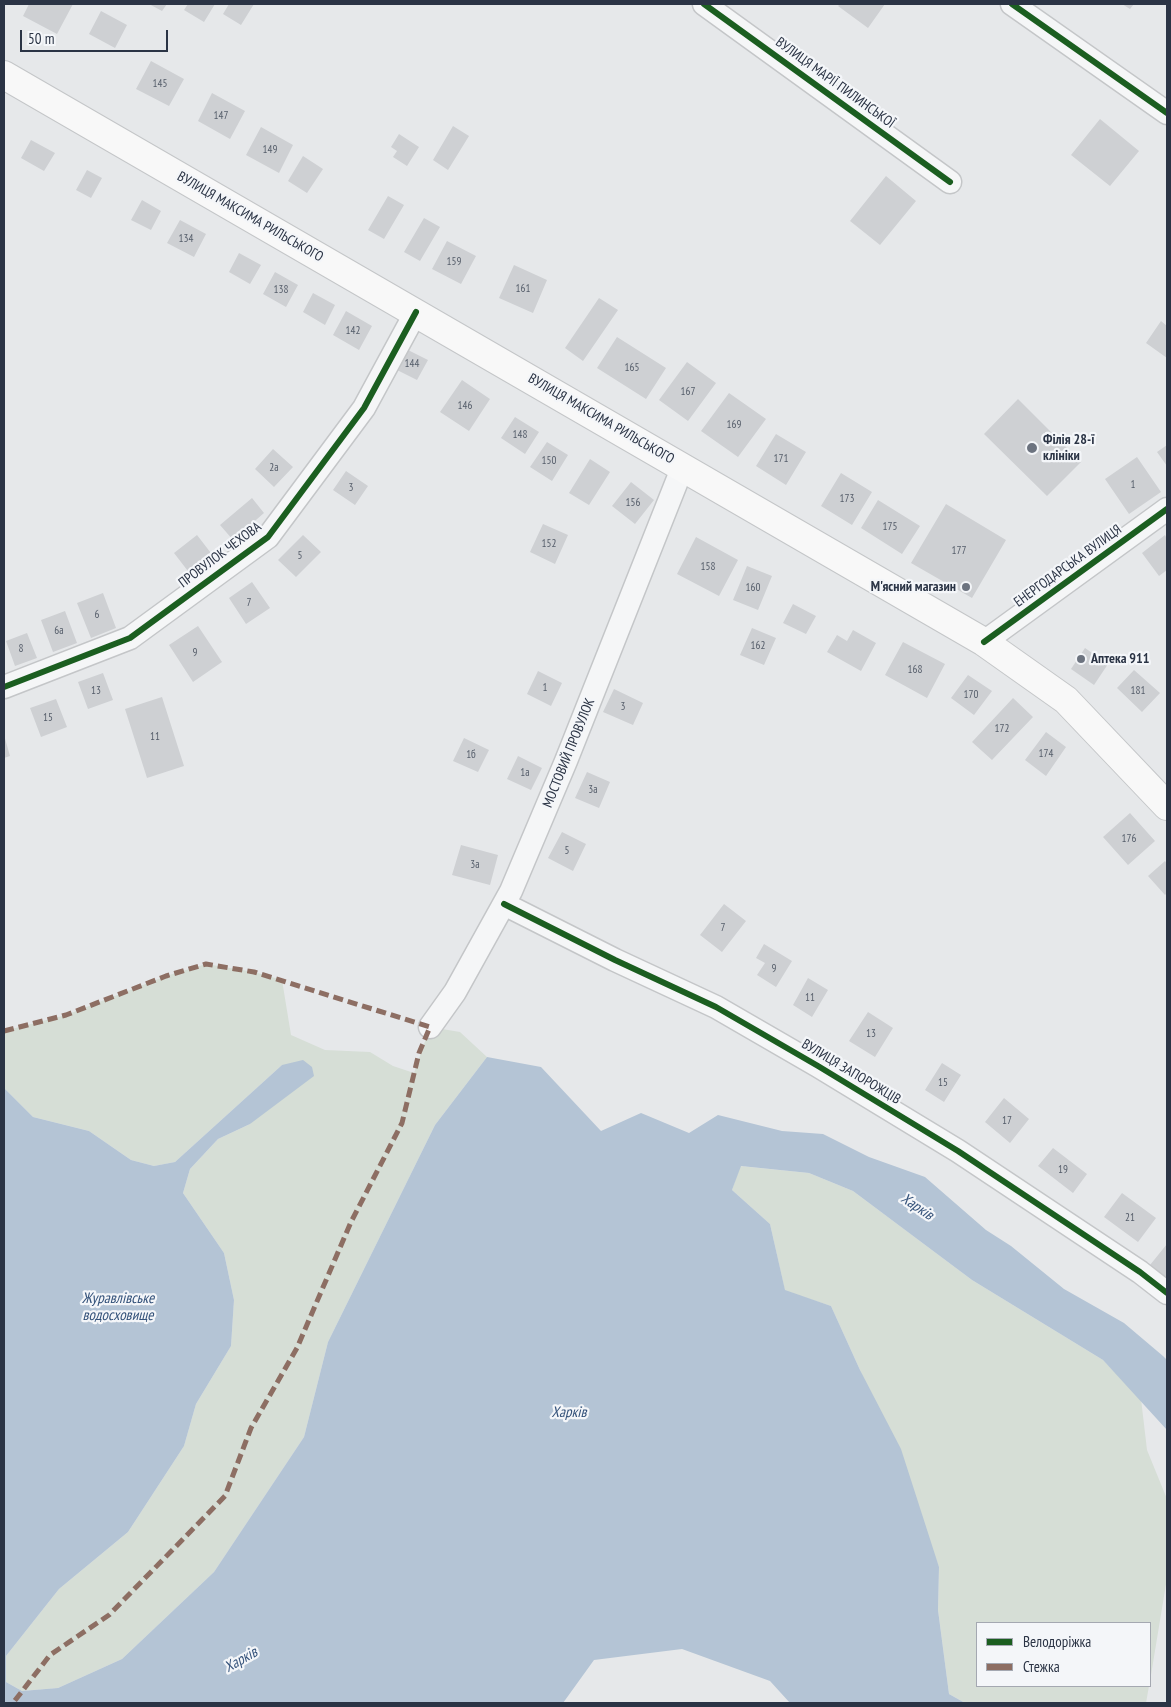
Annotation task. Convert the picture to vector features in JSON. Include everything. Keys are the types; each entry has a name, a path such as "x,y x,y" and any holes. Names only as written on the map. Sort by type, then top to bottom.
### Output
{"main road":[{"name":"ВУЛИЦЯ МАКСИМА РИЛЬСЬКОГО","path":"4,75 683,466 984,642 1066,700 1167,806"}],"street":[{"name":"ВУЛИЦЯ МАРІЇ ПИЛИНСЬКОЇ","path":"704,4 950,182"},
{"path":"1012,4 1167,113"},
{"name":"ПРОВУЛОК ЧЕХОВА","path":"4,687 130,638 268,537 364,408 416,312"},
{"name":"МОСТОВИЙ ПРОВУЛОК","path":"430,1027 455,992 504,904 566,761 683,466"},
{"name":"ЕНЕРГОДАРСЬКА ВУЛИЦЯ","path":"984,642 1167,510"},
{"name":"ВУЛИЦЯ ЗАПОРОЖЦІВ","path":"504,904 615,960 716,1007 818,1066 958,1151 1167,1292"}],"shaded area":[{"path":"206,964 254,972 282,980 291,1035 325,1050 370,1052 393,1066 414,1073 430,1027 460,1032 487,1057 435,1125 328,1342 304,1437 214,1572 122,1659 58,1688 22,1691 6,1682 6,1656 59,1589 128,1532 184,1446 196,1404 231,1346 234,1300 224,1253 183,1193 190,1169 218,1139 250,1124 282,1065 175,1162 154,1166 131,1160 89,1131 33,1117 4,1088 4,1031 66,1015 166,976"},
{"path":"740,1166 809,1173 853,1191 972,1280 1103,1360 1141,1399 1147,1450 1167,1499 1167,1578 1151,1675 1151,1622 976,1622 976,1687 1149,1687 1146,1703 965,1703 949,1694 938,1610 939,1567 860,1370 831,1306 785,1291 770,1224 732,1190"}],"water":[{"name":"Харків","path":"487,1057 541,1067 601,1131 641,1113 689,1133 718,1115 782,1131 823,1134 869,1157 925,1177 986,1230 1011,1246 1064,1289 1124,1323 1167,1360 1167,1430 1103,1360 972,1280 853,1191 809,1173 741,1166 732,1190 770,1224 785,1290 831,1306 860,1370 901,1449 939,1567 938,1610 949,1694 965,1703 790,1703 770,1681 682,1649 594,1660 563,1703 4,1703 4,1088 33,1117 89,1131 131,1160 154,1166 175,1162 282,1065 303,1060 312,1067 314,1076 250,1124 218,1139 190,1169 183,1193 224,1253 234,1300 231,1346 196,1404 184,1446 128,1532 59,1589 6,1656 6,1682 22,1691 58,1688 122,1659 214,1572 304,1437 328,1342 435,1125"}],"building":[{"path":"29,4 73,4 57,34 23,16"},
{"path":"149,4 167,4 162,11"},
{"path":"188,4 215,4 204,22 184,10"},
{"path":"229,4 254,4 241,25 223,14"},
{"path":"840,4 885,4 868,28 838,6"},
{"path":"1122,4 1134,4 1130,9"},
{"path":"101,11 127,25 115,48 89,34"},
{"path":"151,61 184,79 169,106 136,89"},
{"path":"212,93 245,111 230,139 198,121"},
{"path":"1100,119 1139,151 1110,186 1071,155"},
{"path":"453,126 469,136 448,170 433,160"},
{"path":"261,127 293,145 279,173 246,155"},
{"path":"399,134 419,147 407,166 393,157 397,151 391,147"},
{"path":"31,140 55,153 44,171 21,158"},
{"path":"303,156 323,169 307,193 288,181"},
{"path":"87,170 102,178 91,198 76,190"},
{"path":"886,176 916,201 880,245 850,221"},
{"path":"388,196 404,205 384,239 368,230"},
{"path":"142,200 161,211 151,230 131,220"},
{"path":"424,218 440,227 420,261 404,252"},
{"path":"180,220 206,234 194,257 167,243"},
{"path":"447,241 476,256 461,284 432,269"},
{"path":"239,253 261,265 250,284 229,272"},
{"path":"514,265 547,280 533,313 499,298"},
{"path":"275,272 298,285 286,307 263,294"},
{"path":"313,293 335,305 325,325 303,312"},
{"path":"599,298 618,310 583,361 565,348"},
{"path":"346,311 372,326 359,350 333,335"},
{"path":"1161,321 1167,326 1167,358 1146,343"},
{"path":"617,337 666,368 646,399 597,368"},
{"path":"406,349 428,360 417,380 395,369"},
{"path":"687,362 716,383 688,421 659,400"},
{"path":"462,380 490,399 469,431 440,412"},
{"path":"729,393 766,419 738,457 701,431"},
{"name":"Філія 28-ї клініки","path":"1018,399 1081,462 1047,496 984,434"},
{"path":"515,417 539,432 525,454 501,438"},
{"path":"776,434 806,452 786,485 756,466"},
{"path":"547,442 568,455 552,481 530,467"},
{"path":"1167,445 1167,466 1157,452"},
{"path":"273,449 293,467 274,487 255,469"},
{"path":"1137,457 1161,492 1129,514 1105,479"},
{"path":"590,459 610,472 589,505 569,493"},
{"path":"346,471 368,486 355,505 333,490"},
{"path":"841,473 872,492 852,525 821,506"},
{"path":"631,482 654,500 635,524 612,506"},
{"path":"252,498 264,513 233,540 220,525"},
{"path":"878,500 920,526 902,554 861,528"},
{"path":"946,504 1006,540 972,598 911,563"},
{"path":"543,524 568,535 555,564 530,552"},
{"path":"197,535 214,557 191,575 174,553"},
{"path":"303,535 321,552 296,577 278,560"},
{"path":"1165,535 1167,539 1167,570 1159,576 1142,553"},
{"path":"696,537 738,560 719,596 677,574"},
{"path":"747,566 772,576 758,610 733,600"},
{"path":"252,582 270,608 246,624 229,598"},
{"path":"103,593 116,628 91,638 77,603"},
{"path":"793,604 816,616 806,634 783,623"},
{"path":"65,611 77,643 53,652 41,620"},
{"path":"198,626 222,662 193,682 169,645"},
{"path":"752,628 776,638 764,665 740,655"},
{"path":"853,630 876,643 861,671 827,652 837,635 847,641"},
{"path":"27,633 37,658 15,666 6,641"},
{"path":"903,642 945,664 927,698 885,675"},
{"path":"1085,648 1108,664 1094,685 1071,669"},
{"path":"1134,670 1160,693 1142,712 1117,688"},
{"path":"538,671 562,683 551,706 527,694"},
{"path":"103,673 113,700 88,709 78,682"},
{"path":"968,675 992,691 974,715 951,698"},
{"path":"614,689 643,703 633,725 603,712"},
{"path":"162,697 184,766 147,778 125,709"},
{"path":"1013,698 1033,717 992,760 972,742"},
{"path":"56,699 67,727 41,737 30,708"},
{"path":"1046,732 1066,747 1046,776 1025,760"},
{"path":"4,735 10,756 4,758"},
{"path":"464,738 489,750 478,772 453,761"},
{"path":"518,756 542,768 531,790 507,779"},
{"path":"587,772 610,782 599,808 575,798"},
{"path":"1130,813 1155,841 1128,865 1103,837"},
{"path":"562,832 586,844 573,871 548,858"},
{"path":"461,845 498,855 490,885 452,875"},
{"path":"1165,861 1167,864 1167,893 1165,895 1148,876"},
{"path":"724,904 746,921 722,952 700,935"},
{"path":"764,944 792,961 776,987 757,975 765,963 756,958"},
{"path":"808,978 828,990 812,1017 793,1005"},
{"path":"868,1012 893,1028 875,1057 849,1041"},
{"path":"942,1063 961,1075 944,1102 925,1090"},
{"path":"1004,1098 1029,1119 1010,1143 985,1122"},
{"path":"1053,1148 1087,1174 1073,1193 1038,1166"},
{"path":"1122,1193 1156,1218 1138,1242 1104,1217"},
{"path":"1167,1244 1167,1280 1150,1265"}],"marked path":[{"path":"4,1031 66,1015 166,976 206,964 254,972 430,1027 419,1053 402,1123 351,1222 297,1348 251,1428 225,1496 109,1615 50,1655 13,1703"}],"cycle path":[{"path":"704,4 950,182"},
{"path":"1012,4 1167,113"},
{"path":"4,687 130,638 268,537 364,408 416,312"},
{"path":"984,642 1167,509"},
{"path":"504,904 615,960 716,1007 818,1066 958,1151 1140,1272 1167,1293"}],"place":[{"name":"Філія 28-ї клініки","path":"1032,448"},
{"name":"М'ясний магазин","path":"966,587"},
{"name":"Аптека 911","path":"1081,659"}],"water label":[{"name":"Журавлівське водосховище","path":"118,1308"}]}
